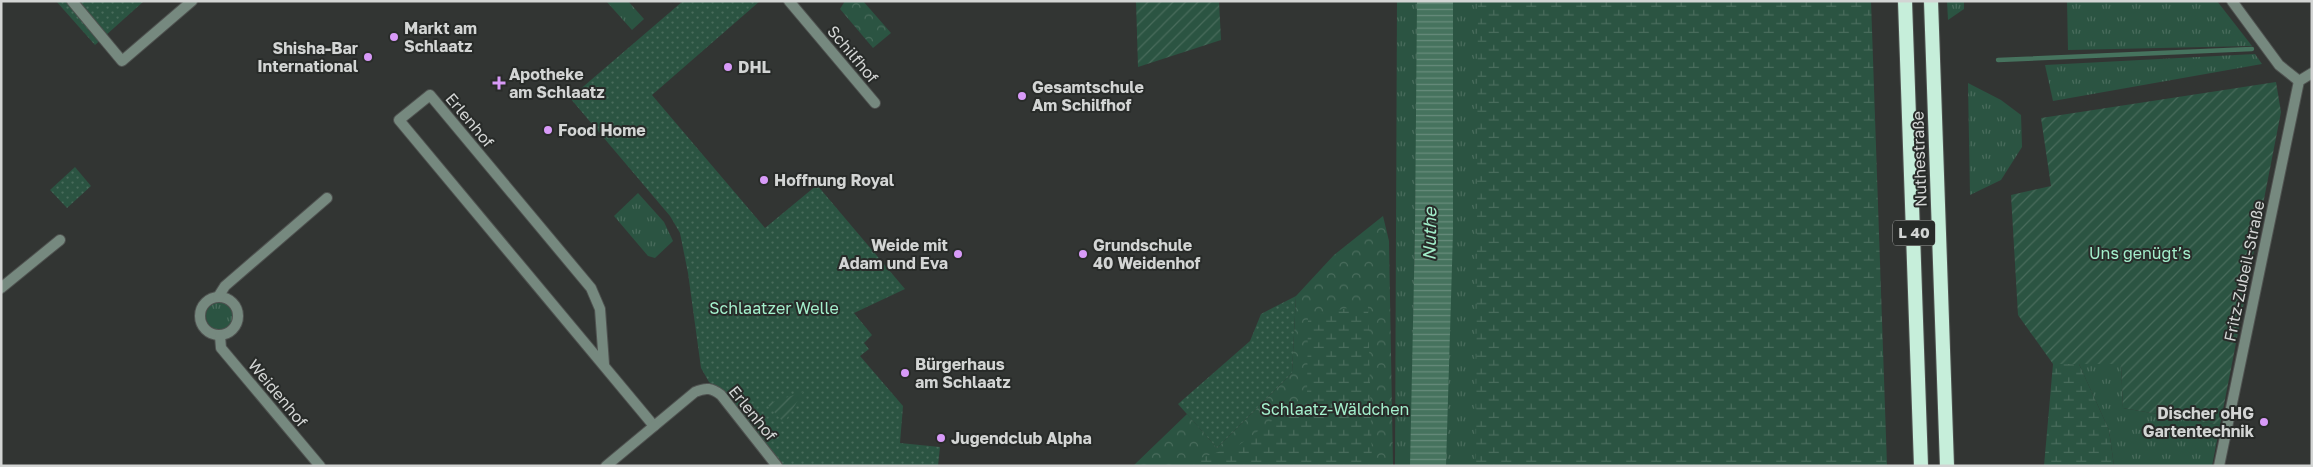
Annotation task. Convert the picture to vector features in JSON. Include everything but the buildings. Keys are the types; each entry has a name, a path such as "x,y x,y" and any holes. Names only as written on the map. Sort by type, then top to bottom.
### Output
{"highway":[{"name":"Nuthestraße","path":"1905,1 1921,466"},
{"name":"Nuthestraße","path":"1931,1 1947,466"}],"street":[{"path":"72,1 122,61 192,1"},
{"name":"Schilfhof","path":"789,1 875,103"},
{"path":"2232,1 2279,65 2298,82 2312,73"},
{"name":"Fritz-Zubeil-Straße","path":"2219,466 2298,82"},
{"name":"Erlenhof","path":"604,364 600,309 591,288 430,95 399,120 654,426"},
{"path":"218,297 233,302 238,310 239,319 236,328 230,333 220,336 212,335 205,330 200,322 200,314 204,304 218,297 225,286 327,198"},
{"path":"1,288 60,240"},
{"name":"Weidenhof","path":"220,336 221,348 320,466"},
{"name":"Erlenhof","path":"606,466 695,392 703,389 713,389 721,395 777,466"}],"green space":[{"path":"56,1 144,1 95,45"},
{"path":"606,1 628,1 644,19 632,30"},
{"name":"Schlaatzer Welle","path":"683,1 760,1 652,95 765,228 817,185 905,289 854,313 872,335 864,343 869,349 860,356 903,406 900,443 940,447 938,466 783,466 726,396 709,382 701,368 688,273 680,233 670,216 570,98"},
{"path":"845,1 863,1 891,33 873,48 840,9"},
{"path":"1136,1 1219,1 1221,40 1138,67"},
{"path":"1397,1 1419,1 1411,466 1395,466"},
{"path":"1449,1 1500,1 1485,466 1444,466"},
{"path":"1478,1 1871,1 1887,466 1476,466"},
{"path":"1947,1 1964,1 1964,9 1948,20"},
{"path":"2067,1 2217,1 2252,46 2068,50"},
{"path":"2255,54 2262,64 2053,101 2045,65"},
{"name":"Uns genügt’s","path":"2276,82 2281,112 2220,425 2123,408 2121,364 2053,364 2018,315 2011,195 2051,186 2041,118"},
{"path":"1968,83 2001,100 2021,115 2022,147 2001,180 1970,195"},
{"path":"75,167 91,186 67,208 50,190"},
{"path":"638,193 664,222 673,241 655,258 648,256 614,216"},
{"name":"Schlaatz-Wäldchen","path":"1383,216 1389,241 1393,466 1133,466 1187,414 1217,448 1292,373 1296,296 1334,255"},
{"path":"1296,296 1292,373 1217,448 1178,404 1250,341 1261,314"},
{"path":"220,302 230,306 234,316 230,326 220,330 210,326 206,316 210,306"},
{"path":"1368,304 1372,466 1177,466 1239,445 1307,395 1308,316"},
{"path":"2053,364 2079,364 2109,430 2114,466 2044,466"},
{"path":"2079,364 2121,364 2123,408 2220,425 2212,466 2114,466 2109,430"},
{"path":"803,392 784,423 767,404"}],"water":[{"name":"Nuthe","path":"1417,1 1453,1 1453,232 1446,466 1410,466"}],"waterway":[{"path":"1998,60 2252,49"}],"place":[{"name":"Markt am Schlaatz","path":"394,37"},
{"name":"Shisha-Bar International","path":"368,57"},
{"name":"DHL","path":"728,67"},
{"name":"Apotheke am Schlaatz","path":"499,83"},
{"name":"Gesamtschule Am Schilfhof","path":"1022,96"},
{"name":"Food Home","path":"548,130"},
{"name":"Hoffnung Royal","path":"764,180"},
{"name":"Weide mit Adam und Eva","path":"958,254"},
{"name":"Grundschule 40 Weidenhof","path":"1083,254"},
{"name":"Bürgerhaus am Schlaatz","path":"905,373"},
{"name":"Discher oHG Gartentechnik","path":"2264,422"},
{"name":"Jugendclub Alpha","path":"941,438"}]}
